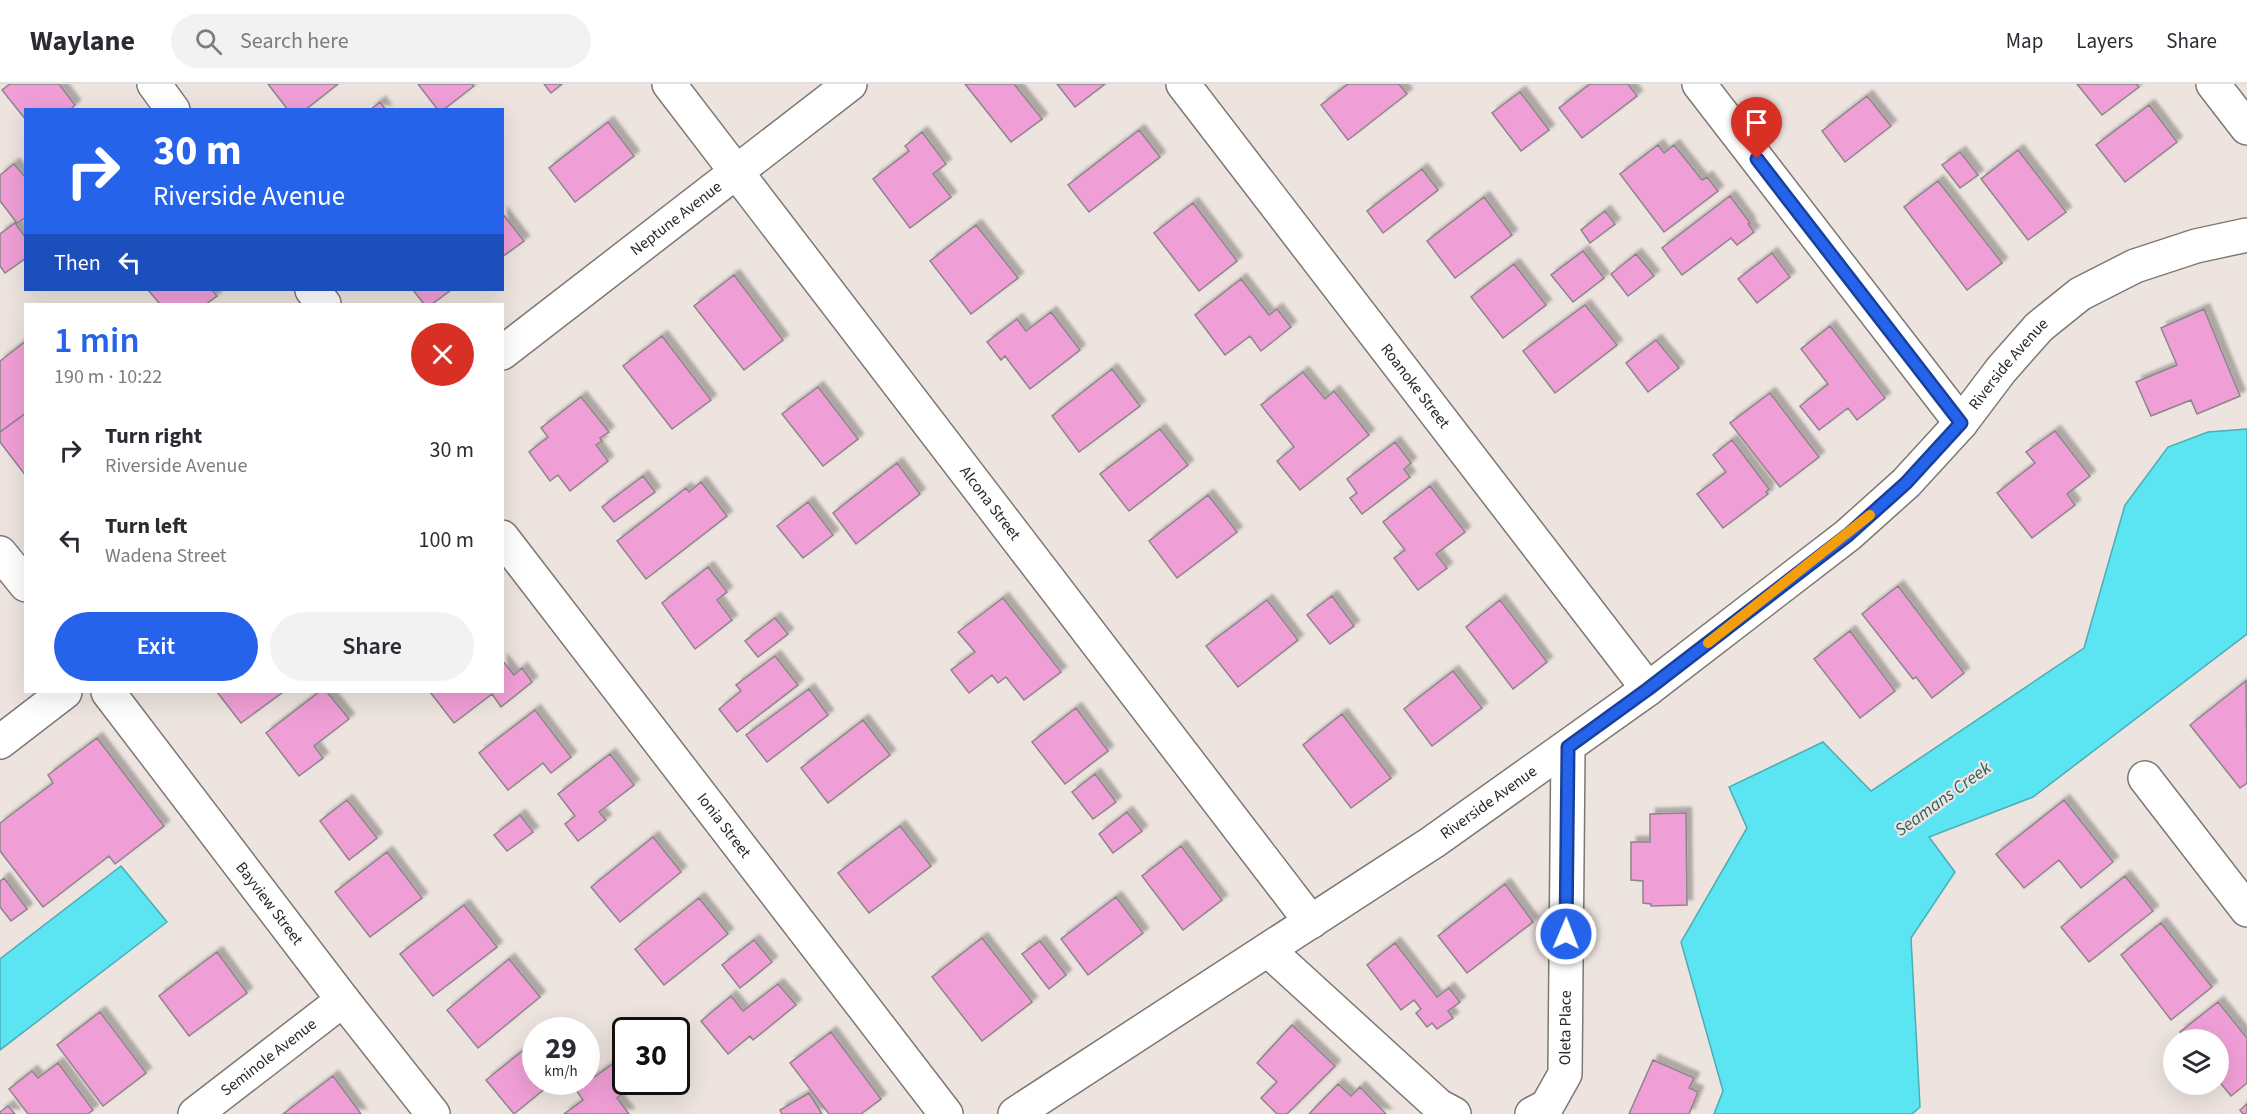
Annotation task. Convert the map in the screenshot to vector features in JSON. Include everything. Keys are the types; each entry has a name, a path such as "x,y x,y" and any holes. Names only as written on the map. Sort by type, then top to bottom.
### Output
{"street":[{"path":"154,84 172,108"},
{"name":"Alcona Street","path":"669,84 1311,922"},
{"name":"Neptune Avenue","path":"504,351 850,84"},
{"name":"Roanoke Street","path":"1183,84 1648,689"},
{"path":"1699,84 1961,423"},
{"path":"2213,84 2247,128"},
{"name":"Riverside Avenue","path":"1015,1114 1433,842 1648,689 1848,535 1906,483 1961,423 2001,370 2039,327 2080,294 2135,266 2196,246 2247,236"},
{"path":"313,291 323,303"},
{"name":"Ionia Street","path":"504,540 946,1114"},
{"path":"0,552 24,582"},
{"path":"0,742 64,693"},
{"name":"Bayview Street","path":"109,693 342,1000 433,1114"},
{"name":"Oleta Place","path":"1532,1114 1546,1106 1565,1074 1568,747"},
{"path":"2145,778 2247,910"},
{"path":"1268,950 1439,1106 1454,1114"},
{"name":"Seminole Avenue","path":"195,1114 342,1000"}],"water":[{"name":"Seamans Creek","path":"2247,429 2247,634 2033,797 1929,837 1955,872 1911,938 1920,1107 1912,1114 1714,1114 1723,1091 1681,942 1747,828 1729,787 1823,742 1871,791 2084,648 2125,505 2168,447 2208,432"},
{"path":"121,866 167,922 0,1050 0,959"}],"building":[{"path":"10,84 59,84 75,105 72,108 24,108 24,118 2,90"},
{"path":"268,84 338,84 308,108 286,108"},
{"path":"418,84 472,84 474,86 446,108 436,108"},
{"path":"544,84 562,84 551,93"},
{"path":"965,84 1014,84 1042,119 1011,142"},
{"path":"1057,84 1105,84 1075,107"},
{"path":"1348,84 1399,84 1407,94 1348,140 1321,105"},
{"path":"1590,84 1628,84 1637,96 1582,138 1559,108"},
{"path":"2077,84 2136,84 2139,87 2102,115"},
{"path":"1520,92 1549,130 1521,151 1492,113"},
{"path":"1867,96 1891,126 1845,162 1822,131"},
{"path":"380,102 384,108 372,108"},
{"path":"2149,105 2177,142 2125,182 2096,145"},
{"path":"608,122 634,156 575,202 549,168"},
{"path":"1139,130 1160,157 1089,212 1068,185"},
{"path":"922,132 946,164 933,174 951,197 910,228 873,179 909,151 905,146"},
{"path":"1658,145 1664,153 1674,145 1702,180 1707,177 1718,191 1664,232 1620,174"},
{"path":"2018,150 2066,212 2028,240 1981,179"},
{"path":"1960,152 1978,175 1960,188 1942,165"},
{"path":"14,164 24,176 24,218 17,223 0,201 0,175"},
{"path":"1422,169 1438,190 1383,233 1367,211"},
{"path":"1938,181 2002,263 1967,290 1904,207"},
{"path":"1730,196 1754,232 1737,245 1731,238 1682,275 1662,248"},
{"path":"1484,197 1512,235 1455,278 1427,241"},
{"path":"1193,203 1237,261 1199,291 1154,233"},
{"path":"1605,211 1615,224 1590,243 1581,230"},
{"path":"504,216 524,241 504,256"},
{"path":"15,223 24,235 24,259 5,273 0,266 0,234"},
{"path":"976,225 1018,278 971,314 930,261"},
{"path":"1583,251 1604,278 1573,302 1551,275"},
{"path":"1772,253 1790,277 1757,303 1738,279"},
{"path":"1636,254 1654,276 1628,296 1611,274"},
{"path":"1514,264 1546,305 1503,338 1471,297"},
{"path":"734,275 783,340 744,370 694,306"},
{"path":"1241,279 1269,315 1277,309 1291,327 1261,351 1250,336 1225,355 1195,315"},
{"path":"149,291 213,291 217,296 207,303 159,303"},
{"path":"414,291 450,291 433,303 423,303"},
{"path":"1585,305 1617,345 1555,393 1523,351"},
{"path":"2204,309 2240,396 2197,414 2191,400 2151,416 2136,382 2177,365 2161,328"},
{"path":"1051,312 1080,350 1030,389 1005,356 1001,360 987,342 1017,319 1026,331"},
{"path":"1830,326 1885,398 1857,420 1848,408 1819,430 1800,406 1828,384 1801,349"},
{"path":"662,336 711,400 672,429 623,366"},
{"path":"1656,340 1679,368 1648,392 1626,363"},
{"path":"24,343 24,414 0,432 0,361"},
{"path":"1112,369 1140,406 1079,452 1052,416"},
{"path":"1303,372 1325,399 1334,391 1369,435 1300,490 1277,461 1294,447 1261,405"},
{"path":"818,387 858,439 823,466 782,414"},
{"path":"1770,393 1819,457 1780,487 1730,423"},
{"path":"581,397 609,432 600,438 602,441 596,445 608,461 570,491 558,475 550,481 529,452 548,437 541,428"},
{"path":"24,414 24,473 0,442 0,432"},
{"path":"1160,429 1188,465 1129,511 1100,474"},
{"path":"2055,431 2090,476 2067,494 2075,505 2032,538 1997,493 2035,463 2026,452"},
{"path":"1732,440 1769,489 1766,492 1768,494 1723,528 1697,494 1726,472 1713,455"},
{"path":"1395,442 1411,463 1404,469 1410,477 1362,514 1350,498 1357,493 1347,479"},
{"path":"897,463 920,494 856,544 833,513"},
{"path":"643,476 655,492 614,522 602,507"},
{"path":"701,482 727,516 646,579 617,541 686,488 689,492"},
{"path":"1430,486 1465,532 1436,554 1447,568 1418,590 1394,558 1405,550 1383,522"},
{"path":"1208,495 1237,532 1177,578 1149,541"},
{"path":"808,502 833,535 803,558 777,526"},
{"path":"708,567 727,592 717,600 732,620 695,649 662,603"},
{"path":"1898,586 1964,673 1932,698 1916,677 1913,679 1862,614"},
{"path":"1332,596 1354,626 1330,644 1307,615"},
{"path":"1003,598 1061,672 1024,700 1006,677 998,683 992,675 969,693 951,670 975,652 958,632"},
{"path":"1267,600 1298,640 1238,687 1206,646"},
{"path":"1500,600 1547,662 1513,689 1466,627"},
{"path":"775,618 788,634 758,657 745,641"},
{"path":"1850,631 1895,691 1860,718 1814,659"},
{"path":"775,656 798,685 737,732 719,709 741,691 736,685"},
{"path":"504,662 514,675 522,668 532,682 501,707 492,694 454,723 431,693 504,693"},
{"path":"1453,671 1482,708 1432,746 1404,709"},
{"path":"2246,681 2247,783 2240,788 2190,725"},
{"path":"809,689 828,715 767,762 746,735"},
{"path":"218,693 282,693 241,723"},
{"path":"318,693 328,693 349,719 314,746 323,758 299,776 266,733"},
{"path":"1076,708 1108,751 1065,784 1032,742"},
{"path":"535,710 571,757 551,773 543,763 508,790 479,753"},
{"path":"1342,714 1391,778 1351,808 1303,745"},
{"path":"863,720 890,755 828,803 801,768"},
{"path":"97,738 164,826 115,864 109,856 43,907 0,851 0,823 53,783 48,775"},
{"path":"610,754 634,785 599,812 606,820 578,841 565,824 575,816 558,794"},
{"path":"1095,774 1116,802 1093,819 1072,792"},
{"path":"347,800 377,838 349,860 320,821"},
{"path":"2064,800 2113,862 2081,888 2059,860 2024,888 1996,854"},
{"path":"1127,812 1142,831 1113,853 1099,834"},
{"path":"1686,813 1687,905 1651,906 1651,904 1643,903 1643,881 1631,880 1631,842 1650,842 1650,814"},
{"path":"520,815 533,832 507,851 494,835"},
{"path":"900,826 931,866 869,913 838,873"},
{"path":"653,837 681,872 620,922 591,887"},
{"path":"1181,846 1222,900 1183,930 1142,876"},
{"path":"387,852 422,898 370,937 335,892"},
{"path":"2125,876 2153,911 2089,962 2061,927"},
{"path":"4,878 27,909 11,921 0,907 0,881"},
{"path":"1505,884 1533,922 1467,973 1438,936"},
{"path":"1116,897 1143,933 1088,975 1061,939"},
{"path":"699,898 728,934 664,985 635,949"},
{"path":"464,905 497,947 433,996 400,954"},
{"path":"2161,923 2212,987 2171,1020 2121,955"},
{"path":"982,938 1032,1002 982,1041 932,977"},
{"path":"754,940 772,962 740,988 722,965"},
{"path":"1040,941 1066,975 1049,989 1022,954"},
{"path":"1395,943 1437,997 1449,988 1460,1002 1448,1011 1453,1018 1437,1029 1432,1023 1427,1027 1416,1013 1421,1009 1414,1000 1401,1010 1367,965"},
{"path":"217,952 247,993 189,1036 159,996"},
{"path":"509,959 540,997 478,1048 447,1010"},
{"path":"778,984 796,1005 753,1040 750,1036 728,1054 701,1021 731,996 743,1011"},
{"path":"2218,1002 2247,1038 2247,1083 2231,1096 2229,1094 2229,1029 2184,1029"},
{"path":"100,1012 146,1073 103,1106 57,1045"},
{"path":"1292,1025 1335,1066 1287,1114 1277,1114 1261,1098 1277,1082 1257,1063"},
{"path":"831,1032 881,1099 861,1114 829,1114 790,1063"},
{"path":"522,1051 522,1095 537,1095 514,1114 486,1080"},
{"path":"1653,1060 1694,1078 1689,1088 1698,1092 1689,1114 1629,1114"},
{"path":"58,1063 93,1110 88,1114 28,1114 9,1089 32,1071 38,1078"},
{"path":"612,1064 612,1095 621,1095 617,1098 629,1114 564,1114 583,1100 580,1095 600,1095 600,1073"},
{"path":"333,1076 361,1114 283,1114"},
{"path":"1338,1084 1351,1096 1360,1087 1386,1114 1309,1114"},
{"path":"809,1093 822,1114 782,1114 780,1110"},
{"path":"2247,1104 2247,1114 2243,1114 2240,1110"},
{"path":"8,1106 15,1114 0,1114 0,1112"}],"slow traffic":[{"path":"1708,643 1848,535 1870,515"}],"route":[{"path":"1566,934 1568,747 1648,689 1848,535 1906,483 1961,423 1757,159"}]}
